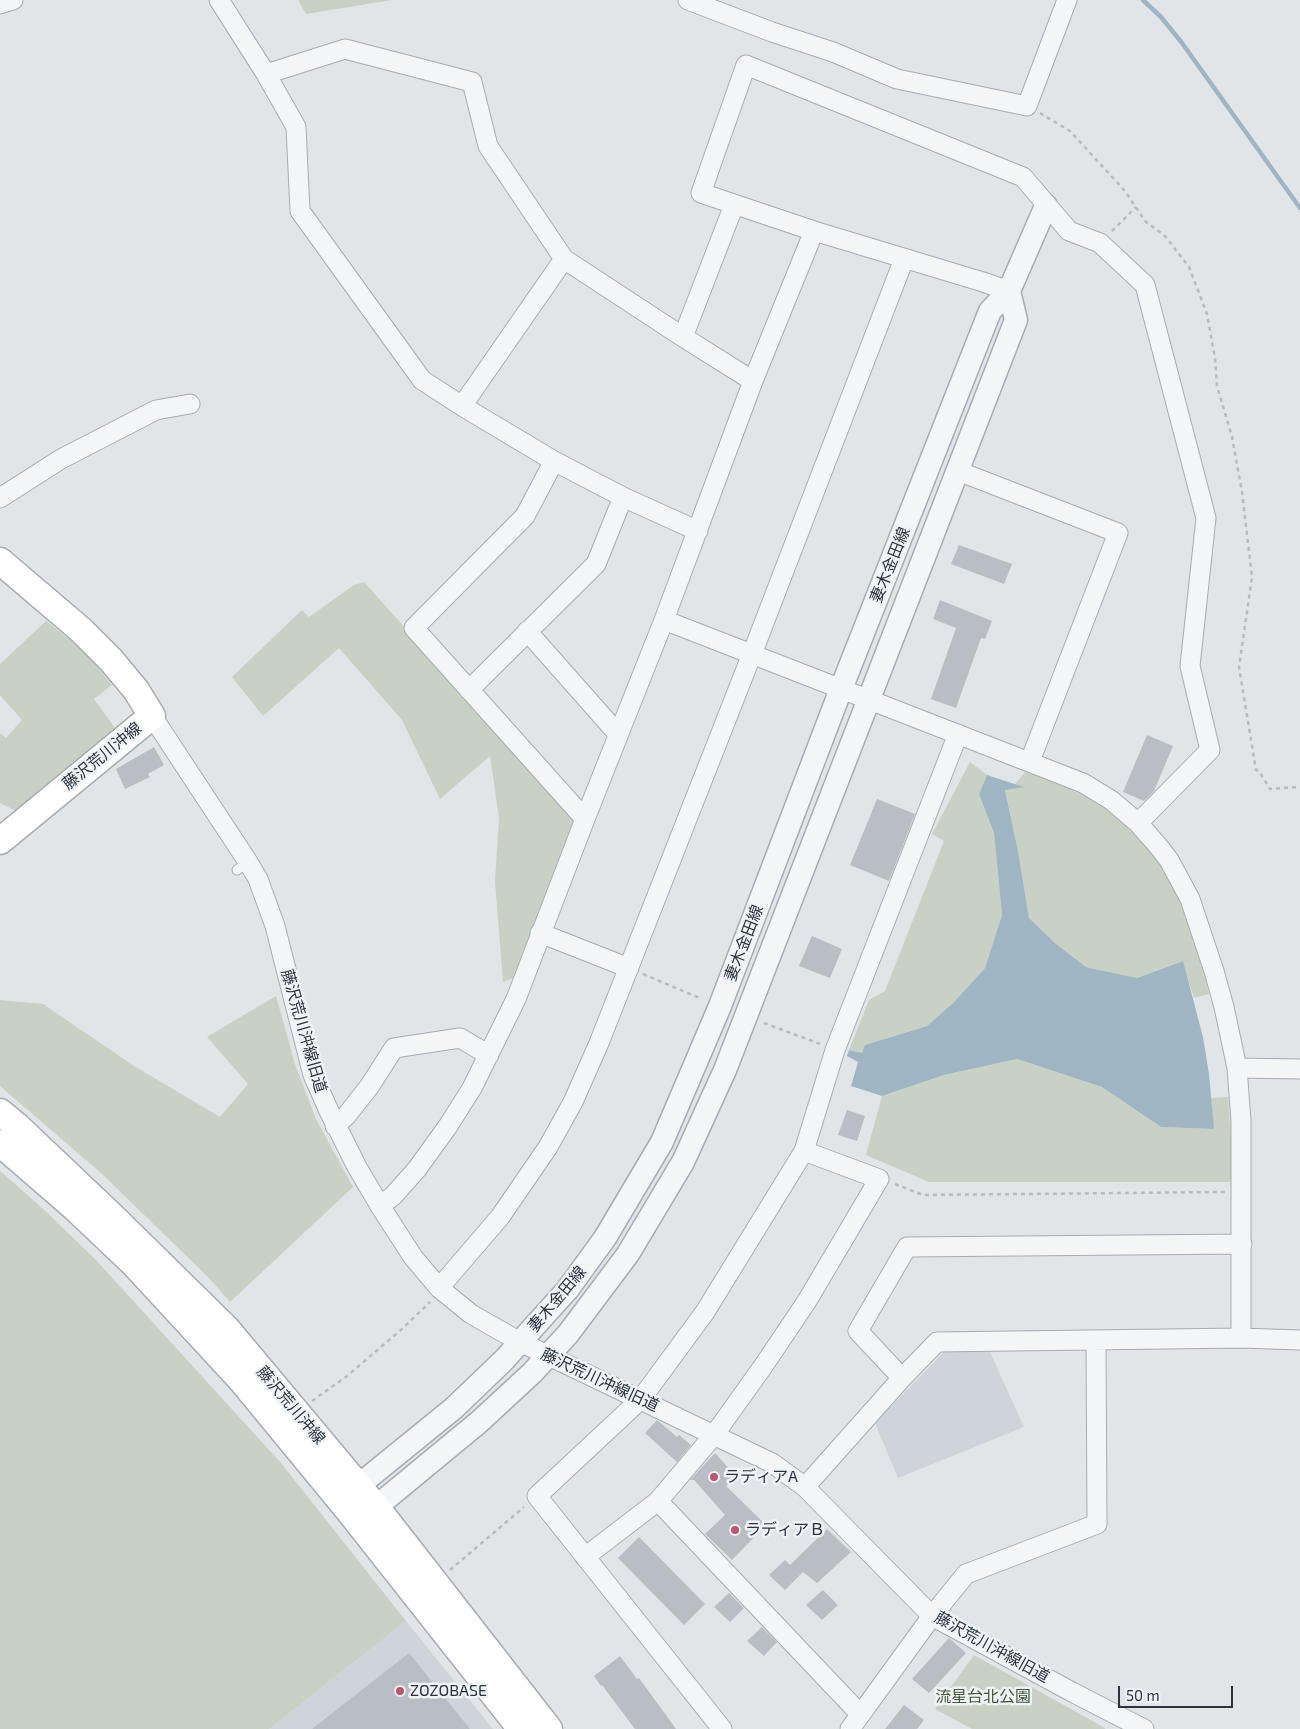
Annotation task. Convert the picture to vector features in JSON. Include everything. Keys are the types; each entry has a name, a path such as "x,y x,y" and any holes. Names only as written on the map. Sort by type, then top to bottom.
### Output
{"main road":[{"name":"藤沢荒川沖線","path":"0,561 81,630 111,660 136,690 152,716 0,841"},
{"name":"藤沢荒川沖線","path":"0,1112 114,1217 226,1329 376,1507 549,1729"},
{"name":"藤沢荒川沖線","path":"0,1143 133,1263 242,1381 349,1511 521,1729"}],"street":[{"path":"0,4 13,0"},
{"path":"220,0 296,127 300,211 422,380 554,461 698,531"},
{"path":"688,0 772,32 833,52 897,79 1027,106 1067,0"},
{"path":"266,74 345,49 472,82 488,146 564,259 753,381"},
{"path":"1009,291 814,231 701,193 746,65 1023,177 1069,231 1100,243 1145,285 1206,518 1190,666 1210,750 1138,823"},
{"path":"683,337 734,205"},
{"name":"妻木金田線","path":"358,1486 454,1408 520,1342 568,1289 605,1238 662,1142 720,1006 841,689 990,311 1009,291 1046,206"},
{"path":"380,1206 393,1196 417,1169 448,1126 472,1088 516,999 540,933 664,620 753,381 814,231"},
{"path":"436,1294 500,1217 548,1147 577,1094 629,968 752,654 904,258"},
{"path":"462,406 564,259"},
{"name":"妻木金田線","path":"376,1507 486,1415 548,1356 586,1311 628,1254 683,1162 725,1070 1016,320 1009,291"},
{"path":"0,498 61,459 156,410 190,404"},
{"path":"554,461 526,516 414,628 585,819"},
{"path":"958,471 1118,533 1030,761"},
{"path":"469,690 596,564 623,496"},
{"path":"664,620 1030,761 1082,783 1111,800 1138,823 1169,860 1190,899 1214,971 1238,1068 1241,1121 1242,1338"},
{"path":"527,631 618,734"},
{"name":"藤沢荒川沖線旧道","path":"152,716 243,866 258,879 275,926 313,1075 335,1126 380,1206 436,1294 520,1342 772,1463 805,1487 932,1616 1144,1729"},
{"path":"722,1729 537,1496 641,1399 705,1312 804,1151 835,1050 958,734"},
{"path":"540,933 629,968"},
{"path":"335,1126 346,1116 369,1087 394,1048 460,1038 489,1055"},
{"path":"1238,1068 1300,1069"},
{"path":"585,1557 658,1501 714,1435 807,1301 879,1179 804,1151"},
{"path":"902,1378 858,1331 907,1247 1242,1244"},
{"path":"805,1487 902,1378 937,1342 1242,1338 1300,1340"},
{"path":"658,1501 855,1721 932,1616 966,1574 1097,1524 1096,1340"},
{"path":"358,1486 349,1511 376,1507"}],"path":[{"path":"1100,243 1136,207"},
{"path":"629,968 706,1000"},
{"path":"758,1020 835,1050"},
{"path":"879,1179 924,1195 1242,1191"},
{"path":"309,1404 347,1376 402,1330 436,1294"},
{"path":"446,1573 537,1496"}],"shaded area":[{"path":"946,1350 990,1352 1024,1427 898,1478 875,1423"},
{"path":"406,1621 493,1729 269,1729"}],"green space":[{"path":"298,0 392,0 306,14"},
{"path":"364,582 575,817 516,977 503,982 495,881 499,818 490,756 440,799 402,720 339,648 263,716 232,677 302,610 309,617 354,585"},
{"path":"46,621 85,652 112,685 94,699 115,728 16,811 0,803 0,733 6,738 22,720 0,695 0,664"},
{"path":"970,762 987,775 979,794 994,833 1002,915 985,968 954,1002 927,1026 865,1045 863,1054 849,1050 869,1000 885,991 944,841 932,834"},
{"path":"1026,771 1043,774 1114,812 1152,848 1180,892 1209,994 1194,998 1182,961 1137,978 1086,967 1055,943 1029,918 1005,789 1023,787 1015,784"},
{"path":"276,996 295,1064 316,1119 353,1187 230,1302 208,1277 101,1173 0,1086 0,1000 43,1004 134,1066 220,1117 248,1084 207,1037"},
{"path":"1017,1059 1102,1087 1161,1127 1213,1129 1211,1098 1228,1097 1234,1182 929,1182 866,1155 882,1096 944,1075"},
{"path":"0,1171 40,1206 95,1259 281,1463 406,1621 269,1729 0,1729"},
{"name":"流星台北公園","path":"974,1655 1105,1729 972,1729 935,1709"}],"water":[{"path":"987,775 1024,787 1005,790 1018,851 1029,918 1055,943 1086,967 1137,978 1183,961 1203,1037 1209,1074 1214,1129 1161,1127 1102,1087 1017,1059 944,1075 882,1096 851,1086 858,1062 847,1056 849,1050 862,1053 865,1045 927,1026 954,1002 985,968 1002,915 994,833 979,794"}],"building":[{"path":"959,545 1012,564 1004,584 951,564"},
{"path":"940,600 992,621 985,639 981,638 956,708 931,699 956,628 933,619"},
{"path":"1147,735 1173,746 1154,791 1144,801 1123,792"},
{"path":"154,747 164,765 148,774 150,777 125,789 116,769"},
{"path":"877,799 915,814 889,881 850,865"},
{"path":"812,936 842,949 830,978 799,966"},
{"path":"847,1110 865,1116 857,1141 838,1135"},
{"path":"657,1420 677,1437 679,1435 691,1445 677,1462 645,1433"},
{"path":"715,1453 736,1476 726,1486 766,1525 732,1560 705,1534 725,1515 694,1480 690,1480"},
{"path":"827,1529 851,1552 817,1583 803,1572 785,1590 769,1575 785,1560 790,1565"},
{"path":"639,1537 705,1604 684,1625 618,1558"},
{"path":"823,1590 838,1605 822,1620 806,1605"},
{"path":"729,1593 744,1608 730,1622 714,1607"},
{"path":"762,1627 777,1642 764,1656 747,1641"},
{"path":"949,1638 966,1653 929,1693 912,1679"},
{"name":"ZOZOBASE","path":"409,1653 470,1729 312,1729"},
{"path":"620,1656 637,1679 639,1678 676,1729 635,1729 601,1686 594,1676"},
{"path":"904,1705 924,1720 917,1729 885,1729"}],"waterway":[{"path":"1143,0 1161,17 1182,43 1300,208"}],"place":[{"name":"ラディアA","path":"714,1477"},
{"name":"ラディアＢ","path":"735,1530"},
{"name":"ZOZOBASE","path":"400,1691"}]}
